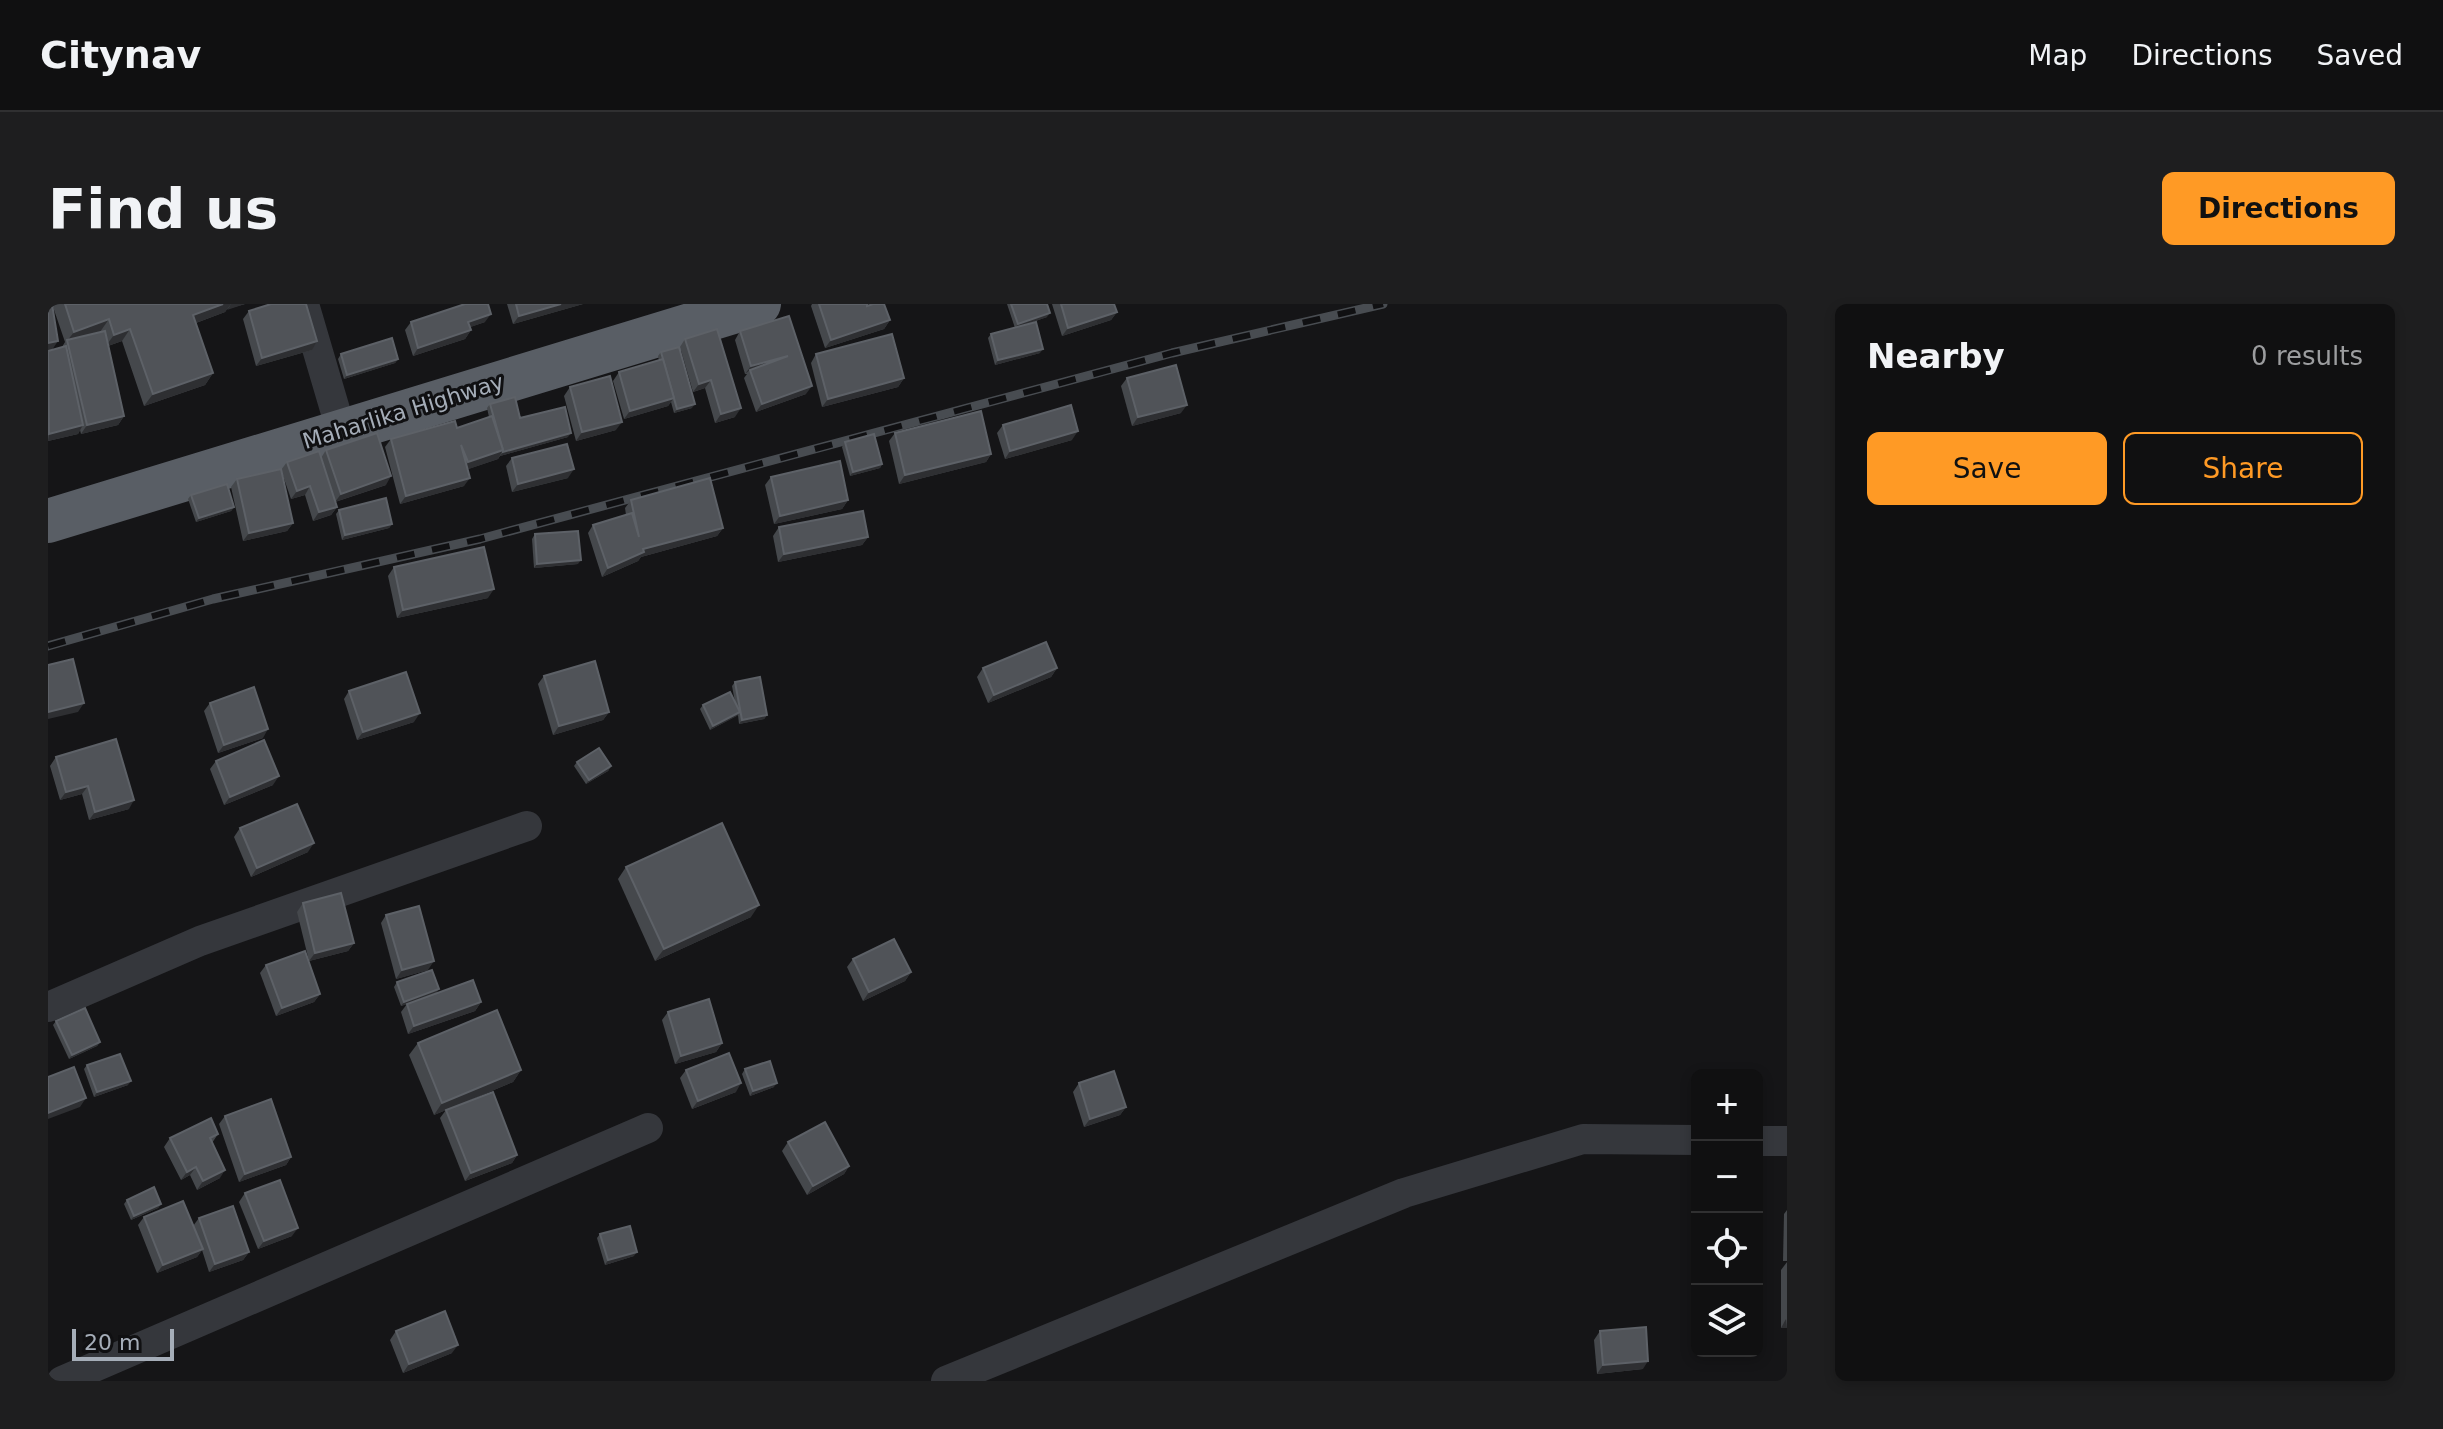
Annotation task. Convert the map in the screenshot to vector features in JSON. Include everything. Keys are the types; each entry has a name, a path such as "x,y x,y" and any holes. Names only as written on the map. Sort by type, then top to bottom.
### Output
{"highway":[{"name":"Maharlika Highway","path":"48,521 759,304"}],"street":[{"path":"304,304 341,430"},
{"path":"48,1007 200,941 527,826"},
{"path":"62,1381 648,1128"},
{"path":"946,1381 1404,1193 1583,1139 1691,1140"},
{"path":"1763,1141 1787,1141"}],"building":[{"path":"48,304 52,304 58,341 48,343"},
{"path":"65,304 223,304 193,315 213,373 153,394 130,329 114,335 109,319 74,332"},
{"path":"271,304 306,304 317,341 262,358 249,311"},
{"path":"465,304 488,304 491,314 468,322 471,330 418,348 411,322"},
{"path":"516,304 561,304 519,316"},
{"path":"819,304 884,304 890,320 831,340"},
{"path":"1011,304 1047,304 1050,313 1018,324"},
{"path":"1061,304 1114,304 1117,312 1068,328"},
{"path":"789,316 812,386 762,404 750,370 788,356 751,366 740,331"},
{"path":"1036,322 1043,349 998,360 991,334"},
{"path":"717,329 741,408 721,414 711,380 699,384 685,339"},
{"path":"105,331 124,416 87,425 67,340"},
{"path":"892,334 904,378 828,399 816,354"},
{"path":"392,338 398,359 347,375 341,354"},
{"path":"66,346 83,425 49,434 48,351"},
{"path":"679,347 695,404 677,409 661,352"},
{"path":"663,359 674,398 630,411 619,372"},
{"path":"1176,365 1187,405 1138,417 1127,378"},
{"path":"610,376 622,422 582,432 570,387"},
{"path":"515,397 520,418 565,407 571,433 503,452 490,404"},
{"path":"1071,405 1078,431 1010,451 1003,425"},
{"path":"981,411 991,454 905,475 895,433"},
{"path":"492,416 503,450 468,462 461,445 470,478 406,496 391,439 455,421 457,428"},
{"path":"377,433 391,476 341,494 326,450"},
{"path":"874,434 882,464 853,472 845,442"},
{"path":"567,444 574,469 518,484 512,458"},
{"path":"319,451 337,507 319,512 310,486 297,491 287,462"},
{"path":"840,461 848,500 780,516 771,477"},
{"path":"281,469 293,523 249,533 237,479"},
{"path":"710,478 723,528 643,549 644,552 608,568 593,525 632,513 639,537 631,500"},
{"path":"227,484 234,507 199,518 191,495"},
{"path":"386,498 392,524 345,535 339,510"},
{"path":"863,511 868,537 784,554 779,527"},
{"path":"578,531 581,560 537,564 535,534"},
{"path":"484,547 494,589 403,610 394,567"},
{"path":"1046,642 1057,668 994,695 983,668"},
{"path":"73,659 84,703 48,712 48,665"},
{"path":"595,661 609,712 559,726 544,676"},
{"path":"406,672 420,713 363,732 349,691"},
{"path":"760,677 767,715 742,720 735,682"},
{"path":"254,687 268,729 224,745 210,703"},
{"path":"730,692 740,712 713,726 703,705"},
{"path":"116,739 134,800 95,812 88,786 66,792 56,757"},
{"path":"264,740 279,776 230,797 216,761"},
{"path":"599,748 611,766 589,780 577,762"},
{"path":"297,804 314,843 257,868 240,828"},
{"path":"722,823 759,905 664,949 626,867"},
{"path":"341,893 354,943 315,953 303,903"},
{"path":"419,906 434,961 402,970 386,915"},
{"path":"894,939 911,972 869,992 853,959"},
{"path":"305,951 320,994 282,1008 266,965"},
{"path":"432,970 439,989 404,1002 397,982"},
{"path":"473,980 481,1002 414,1026 407,1004"},
{"path":"709,999 722,1043 681,1056 668,1012"},
{"path":"85,1008 100,1042 72,1055 56,1021"},
{"path":"497,1010 521,1070 442,1103 418,1043"},
{"path":"729,1053 741,1083 698,1101 686,1070"},
{"path":"120,1054 131,1081 97,1092 87,1065"},
{"path":"770,1061 777,1083 753,1091 745,1069"},
{"path":"74,1067 86,1098 48,1113 48,1077"},
{"path":"1114,1071 1126,1107 1090,1119 1079,1083"},
{"path":"493,1092 517,1155 471,1173 446,1110"},
{"path":"271,1099 291,1157 245,1174 225,1116"},
{"path":"211,1118 218,1134 210,1138 225,1170 203,1181 196,1167 187,1172 170,1138"},
{"path":"825,1122 849,1166 813,1186 788,1142"},
{"path":"280,1180 298,1228 264,1241 245,1193"},
{"path":"154,1187 161,1204 134,1216 127,1200"},
{"path":"183,1201 203,1249 163,1265 144,1217"},
{"path":"233,1206 249,1252 215,1264 199,1218"},
{"path":"630,1226 637,1252 608,1260 600,1234"},
{"path":"445,1311 458,1345 409,1364 396,1331"},
{"path":"1646,1327 1648,1361 1603,1365 1600,1331"}],"railway":[{"path":"48,646 213,599 480,539 1172,353 1383,304"}]}
